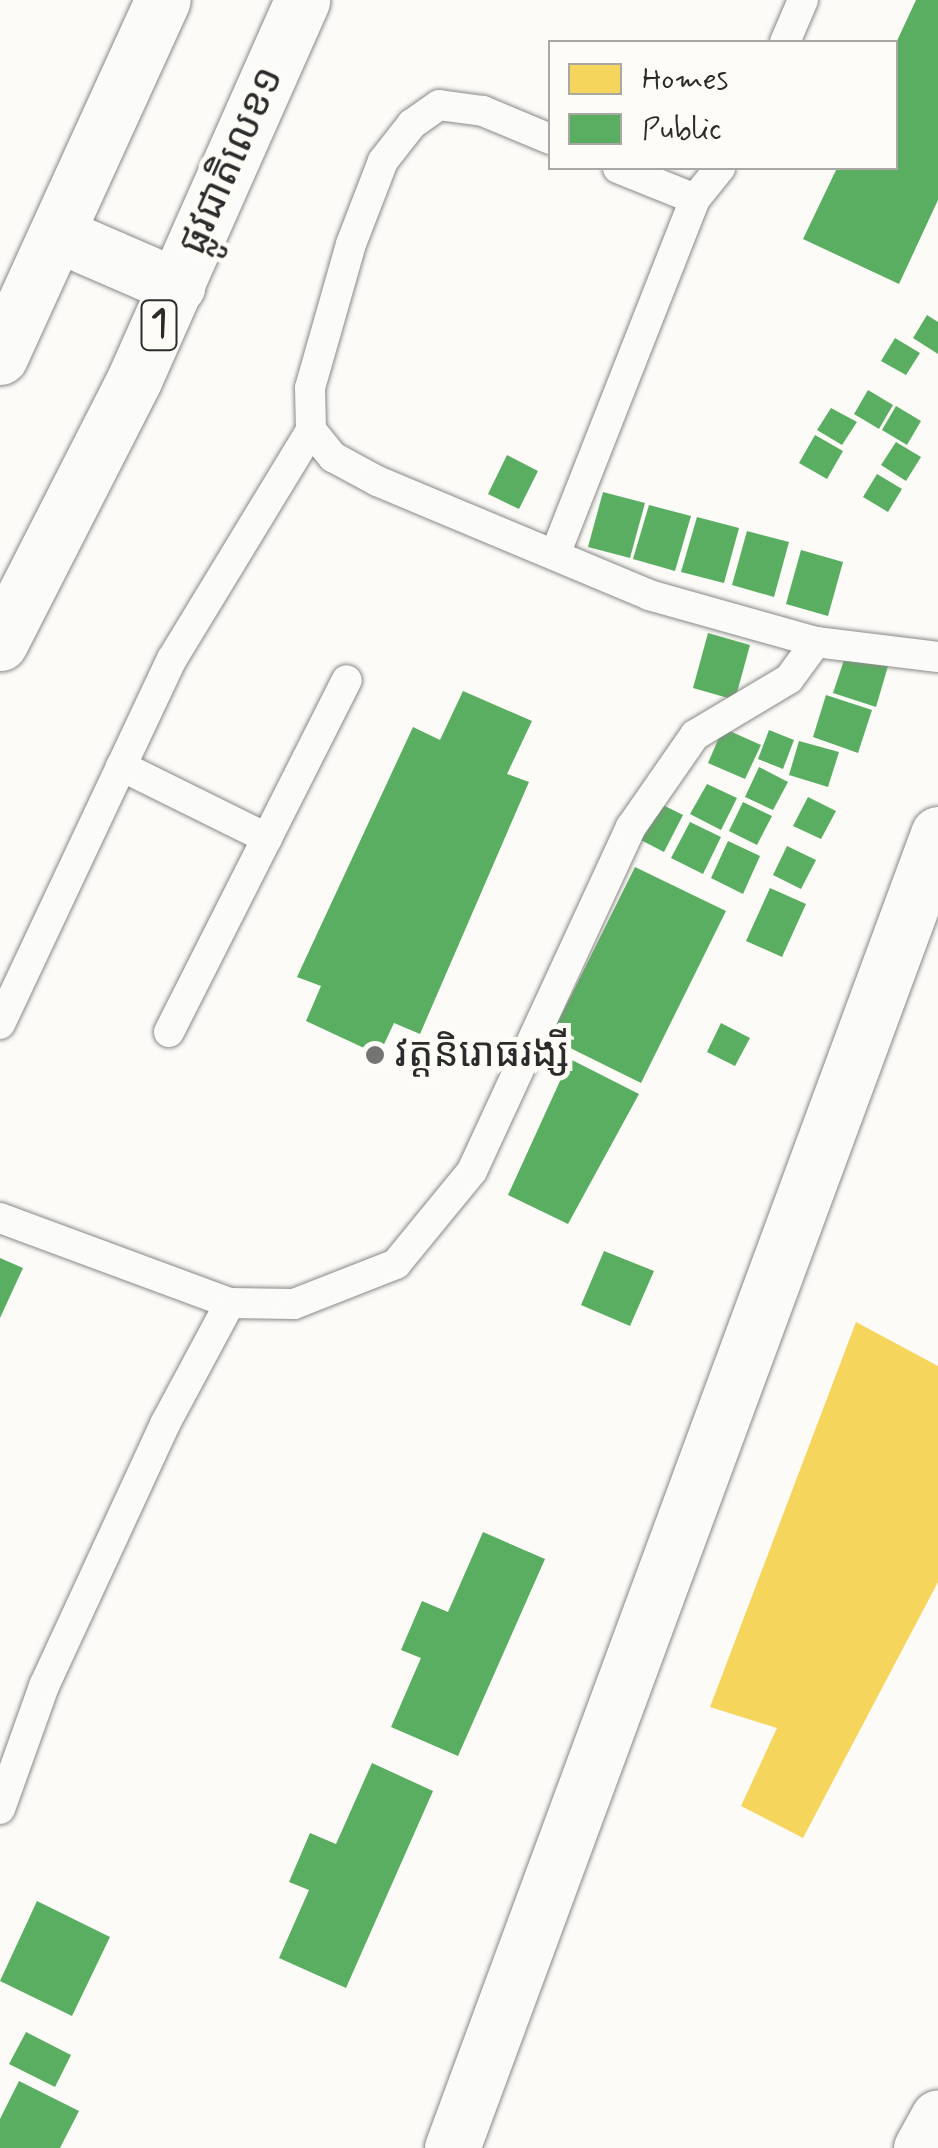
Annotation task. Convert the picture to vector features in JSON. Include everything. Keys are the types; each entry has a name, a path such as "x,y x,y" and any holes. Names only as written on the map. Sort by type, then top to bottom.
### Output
{"main road":[{"path":"0,357 163,0"},
{"name":"ផ្លូវជាតិលេខ១","path":"0,644 177,286 302,0"},
{"path":"59,235 177,286"},
{"path":"452,2148 924,917 938,834"},
{"path":"922,2148 938,2116"}],"lane":[{"path":"786,40 803,0"},
{"path":"0,1024 121,766 224,566 311,430 310,388 350,244 383,161 412,124 440,106 483,112 548,139"},
{"path":"623,170 695,199"},
{"path":"556,552 695,199 718,170"},
{"path":"311,430 333,457 376,481 556,552 649,595 816,642 938,657"},
{"path":"0,1218 230,1303 294,1304 396,1264 472,1171 630,827 670,767 695,735 790,679 816,642"},
{"path":"169,1032 347,680"},
{"path":"121,766 268,838"},
{"path":"0,1809 44,1686 165,1424 230,1303"}],"building: Homes":[{"path":"856,1322 938,1366 938,1582 803,1838 741,1806 777,1728 710,1707"}],"building: Public":[{"path":"916,0 938,0 938,200 899,284 803,239 836,170 898,170 897,40"},
{"path":"927,315 938,322 938,354 913,338"},
{"path":"895,338 920,353 906,375 881,361"},
{"path":"868,390 893,405 879,429 854,414"},
{"path":"896,406 921,421 907,445 882,430"},
{"path":"831,408 857,422 842,445 817,430"},
{"path":"815,435 843,451 827,479 799,463"},
{"path":"896,442 921,457 906,481 881,465"},
{"path":"507,455 538,471 519,509 488,494"},
{"path":"877,474 902,489 888,512 863,497"},
{"path":"603,492 645,503 630,558 588,547"},
{"path":"649,505 691,516 675,571 633,559"},
{"path":"697,517 739,528 724,583 681,572"},
{"path":"747,531 789,542 774,597 732,585"},
{"path":"801,550 843,562 828,616 786,604"},
{"path":"708,633 750,645 735,700 693,688"},
{"path":"846,654 888,666 876,707 833,693"},
{"path":"463,691 532,721 507,774 529,782 420,1034 394,1023 379,1055 306,1021 321,986 297,977 413,727 440,740"},
{"path":"826,695 872,710 858,753 813,737"},
{"path":"723,728 761,745 745,779 708,763"},
{"path":"769,730 794,740 783,769 758,759"},
{"path":"799,741 839,752 828,787 789,775"},
{"path":"759,767 788,782 773,810 745,797"},
{"path":"707,784 737,798 721,830 690,814"},
{"path":"808,797 836,811 821,839 793,826"},
{"path":"651,799 683,815 664,852 633,836"},
{"path":"743,802 772,816 757,845 729,831"},
{"path":"690,822 721,837 703,874 671,858"},
{"path":"728,841 760,856 743,894 711,878"},
{"path":"787,846 816,860 801,889 773,875"},
{"path":"635,867 726,911 641,1083 550,1038"},
{"path":"770,888 806,904 782,957 746,941"},
{"path":"721,1023 750,1038 735,1066 707,1052"},
{"path":"570,1059 639,1094 568,1224 508,1195"},
{"path":"604,1251 654,1271 630,1326 581,1305"},
{"path":"0,1258 23,1268 0,1318"},
{"path":"483,1532 545,1559 458,1756 391,1727 421,1658 401,1650 422,1601 448,1612"},
{"path":"372,1763 433,1791 346,1988 279,1958 309,1890 289,1882 310,1833 336,1844"},
{"path":"37,1901 110,1937 72,2016 0,1981"},
{"path":"26,2032 71,2055 55,2087 9,2064"},
{"path":"19,2081 79,2111 60,2148 0,2148 0,2119"}],"place":[{"name":"វត្តនិរោធរង្សី","path":"375,1055"}]}
